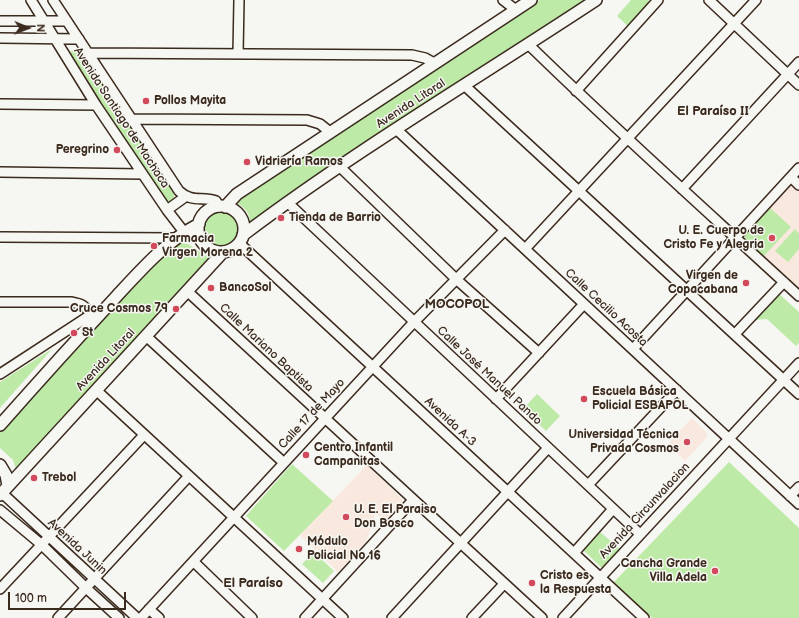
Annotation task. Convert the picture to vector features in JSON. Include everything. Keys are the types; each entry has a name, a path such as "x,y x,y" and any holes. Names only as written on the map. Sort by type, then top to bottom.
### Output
{"main road":[{"name":"Avenida Litoral","path":"222,207 237,194 531,0"},
{"name":"Avenida Litoral","path":"241,239 287,202 339,166 529,45 596,0"},
{"path":"222,207 233,210 240,216 244,226 241,239 232,249 223,252 208,248 200,238 198,231 202,217 207,211 222,207"},
{"path":"0,425 94,316 175,238 199,224"},
{"name":"Avenida Litoral","path":"3,492 223,252"},
{"path":"0,465 6,475 3,492"}],"street":[{"name":"Avenida Santiago de Machaca","path":"31,0 46,21 96,105 142,174 184,232"},
{"name":"Avenida Santiago de Machaca","path":"53,0 179,191 185,197"},
{"path":"238,54 239,0"},
{"path":"503,0 516,10"},
{"path":"576,91 658,0"},
{"path":"709,0 799,85"},
{"path":"525,249 756,0"},
{"path":"0,21 67,21"},
{"path":"0,38 79,39"},
{"path":"529,45 627,140 682,188 799,296"},
{"path":"89,53 412,55 425,58 434,63"},
{"path":"682,188 799,62"},
{"path":"464,85 799,394"},
{"path":"0,104 96,105"},
{"path":"131,119 307,120 320,124 330,132"},
{"name":"Calle Cecilio Acosta","path":"396,129 799,504"},
{"path":"339,166 456,279 539,353"},
{"path":"633,349 799,168"},
{"path":"0,172 142,174"},
{"path":"790,177 799,185"},
{"path":"167,210 185,197 212,199 222,207"},
{"name":"Calle José Manuel Pando","path":"287,202 640,534"},
{"name":"Calle 17 de Mayo","path":"141,618 194,562 283,462 325,419 414,322 505,230"},
{"path":"184,232 200,238"},
{"path":"0,237 175,238"},
{"name":"Avenida A-3","path":"241,239 373,367 644,618"},
{"path":"735,334 784,282"},
{"name":"Calle Mariano Baptista","path":"187,291 542,618"},
{"path":"0,302 70,302 80,304 88,308 94,316 0,374"},
{"path":"496,399 584,304"},
{"path":"146,336 283,462"},
{"name":"Avenida Circunvalacion","path":"563,618 799,363"},
{"path":"96,390 343,618"},
{"path":"588,485 677,390"},
{"path":"0,589 144,435"},
{"path":"392,618 548,448"},
{"path":"58,618 189,476"},
{"path":"790,496 799,487"},
{"name":"Avenida Junin","path":"3,492 49,537 137,618"},
{"path":"305,618 414,500"},
{"path":"574,553 613,509"},
{"name":"Avenida Junin","path":"0,510 42,545 119,618"},
{"path":"194,562 252,618"},
{"path":"472,618 504,584"},
{"path":"149,609 158,618"}],"shaded area":[{"name":"U. E. Cuerpo de Cristo Fe y Alegria","path":"789,184 792,184 799,190 799,290 745,241 745,235"},
{"name":"Universidad Técnica Privada Cosmos","path":"692,418 706,432 707,437 685,461 668,444"},
{"name":"U. E. El Paraiso Don Bosco","path":"367,465 402,499 402,504 387,520 375,514 366,542 338,572 300,535"}],"green space":[{"path":"540,0 589,0 339,162 250,222 249,215 246,210 235,202"},
{"path":"631,0 648,0 654,6 632,30 617,16"},
{"path":"77,48 80,49 174,193 174,198 170,201 165,201 70,56 71,51"},
{"path":"769,207 791,227 763,257 745,241 745,235"},
{"path":"225,212 234,217 238,222 238,236 234,241 229,245 219,246 215,245 206,236 205,226 206,222 215,213"},
{"path":"795,229 799,234 799,249 788,262 775,251"},
{"path":"179,243 188,244 212,260 17,473 13,460 0,448 0,430 128,293 174,246"},
{"path":"778,293 799,312 799,343 796,346 767,319 753,320"},
{"path":"52,349 0,408 0,382"},
{"path":"537,394 560,416 546,431 523,409"},
{"path":"729,462 799,528 799,618 652,618 614,582"},
{"path":"292,464 333,501 284,551 246,516"},
{"path":"599,531 622,551 605,571 583,550"},
{"path":"314,552 334,571 323,583 302,564"}],"place":[{"name":"Pollos Mayita","path":"146,101"},
{"name":"Peregrino","path":"117,150"},
{"name":"Vidriería Ramos","path":"247,162"},
{"name":"Tienda de Barrio","path":"281,218"},
{"name":"U. E. Cuerpo de Cristo Fe y Alegria","path":"772,238"},
{"name":"Farmacia Virgen Morena 2","path":"154,246"},
{"name":"Virgen de Copacabana","path":"746,283"},
{"name":"BancoSol","path":"211,288"},
{"name":"Cruce Cosmos 79","path":"176,309"},
{"name":"St","path":"74,333"},
{"name":"Escuela Básica Policial ESBAPOL","path":"584,399"},
{"name":"Universidad Técnica Privada Cosmos","path":"687,442"},
{"name":"Centro Infantil Campanitas","path":"306,455"},
{"name":"Trebol","path":"34,478"},
{"name":"U. E. El Paraiso Don Bosco","path":"346,517"},
{"name":"Módulo Policial No 16","path":"299,549"},
{"name":"Cancha Grande Villa Adela","path":"715,571"},
{"name":"Cristo es la Respuesta","path":"532,583"}],"district":[{"name":"El Paraíso II","path":"713,112"},
{"name":"MOCOPOL","path":"457,305"},
{"name":"El Paraíso","path":"253,584"}]}
